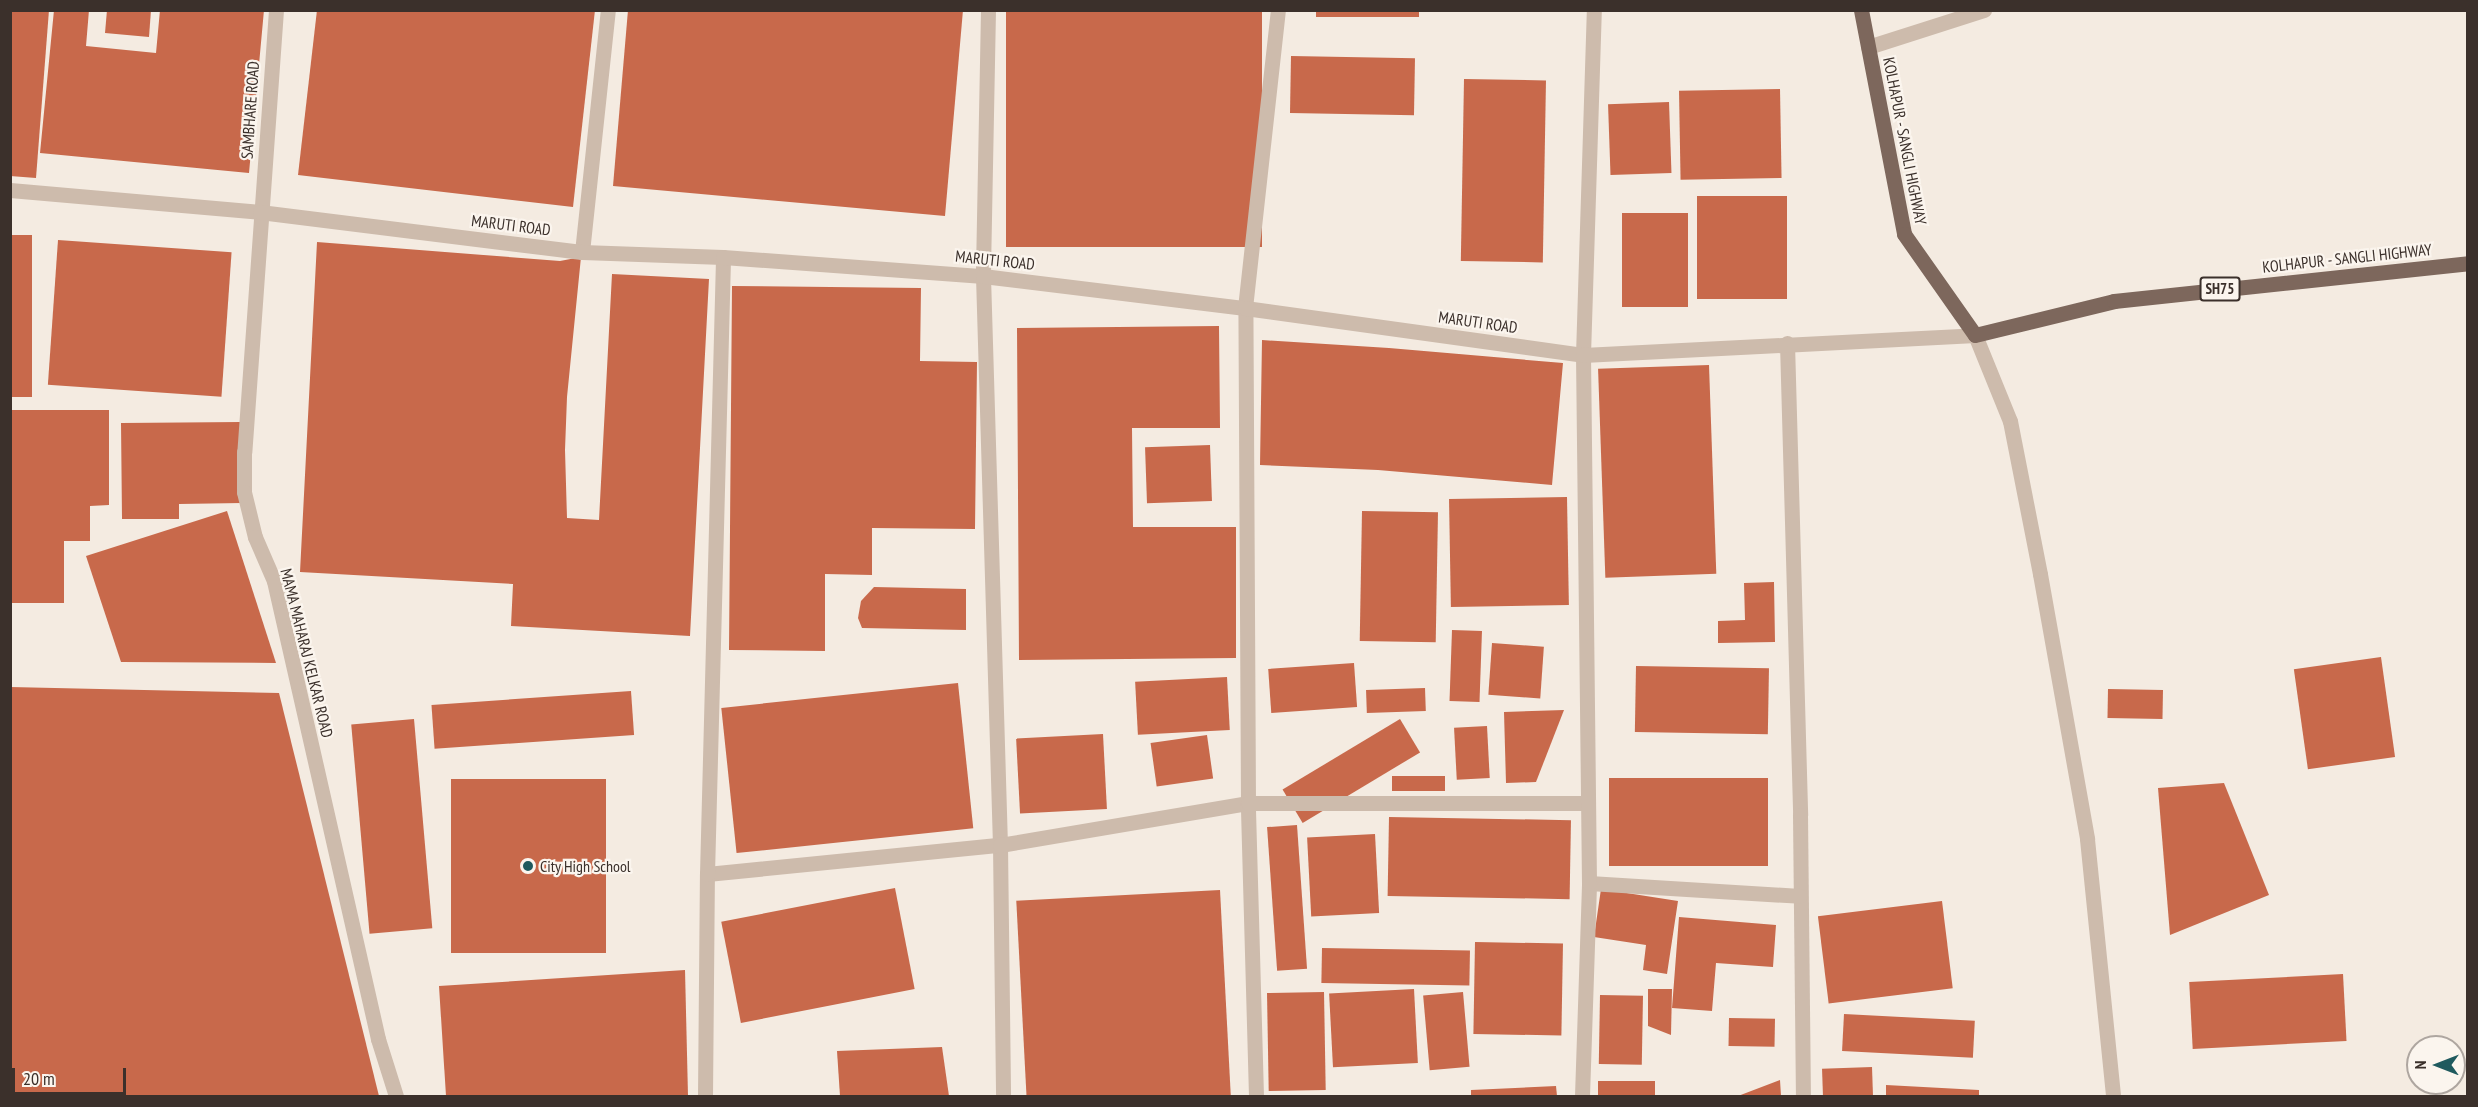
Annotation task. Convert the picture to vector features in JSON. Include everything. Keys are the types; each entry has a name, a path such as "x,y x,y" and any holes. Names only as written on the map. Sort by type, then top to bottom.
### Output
{"main road":[{"name":"KOLHAPUR - SANGLI HIGHWAY","path":"1861,10 1904,234 1975,335 2115,301 2468,263"}],"street":[{"name":"SAMBHARE ROAD","path":"260,212 276,10"},
{"path":"582,252 608,10"},
{"path":"988,10 983,276 1000,845 1003,1096"},
{"path":"1256,1096 1248,802 1245,308 1278,10"},
{"path":"1582,1096 1589,883 1583,355 1594,10"},
{"path":"1868,47 1984,10"},
{"name":"MARUTI ROAD","path":"10,190 260,212 582,252 723,257 983,276 1245,308 1583,355 1975,335"},
{"name":"MAMA MAHARAJ KELKAR ROAD","path":"260,212 244,452 244,492 255,537 274,581 378,1039 396,1096"},
{"path":"705,1096 707,874 723,257"},
{"path":"1975,335 2010,422 2040,574 2087,839 2114,1096"},
{"path":"1787,343 1803,1096"},
{"path":"707,874 1000,845 1248,802 1587,803"},
{"path":"1589,883 1800,896"}],"building":[{"path":"10,10 49,10 36,178 10,176"},
{"path":"54,10 89,10 86,46 156,53 160,10 264,10 249,173 40,153"},
{"path":"107,10 151,10 149,37 105,33"},
{"path":"317,10 595,10 573,207 298,175"},
{"path":"628,10 963,10 945,216 613,186"},
{"path":"1006,10 1262,10 1262,247 1006,247"},
{"path":"1316,10 1419,10 1419,17 1316,17"},
{"path":"1291,56 1415,58 1414,115 1290,113"},
{"path":"1464,79 1546,80 1543,262 1461,261"},
{"path":"1780,89 1782,178 1681,180 1679,91"},
{"path":"1669,102 1671,173 1611,175 1608,104"},
{"path":"1697,196 1787,196 1787,299 1697,299"},
{"path":"1622,213 1688,213 1688,307 1622,307"},
{"path":"10,235 32,235 32,397 10,397"},
{"path":"58,240 232,252 221,397 48,385"},
{"path":"317,242 560,261 581,257 567,397 565,450 567,518 599,520 612,274 709,279 690,636 511,626 513,584 300,572"},
{"path":"732,286 921,288 920,361 977,362 975,529 872,528 872,575 825,574 825,651 729,650"},
{"path":"1219,326 1220,428 1132,428 1133,527 1236,527 1236,658 1019,660 1017,328"},
{"path":"1262,340 1563,363 1552,485 1378,470 1260,465"},
{"path":"1709,365 1716,574 1605,578 1598,369"},
{"path":"10,410 109,410 109,505 90,506 90,541 64,541 64,603 10,603"},
{"path":"241,422 242,503 179,504 179,519 122,519 121,423"},
{"path":"1210,445 1212,501 1147,503 1145,447"},
{"path":"1567,497 1569,605 1451,607 1449,499"},
{"path":"227,511 276,663 121,662 86,556"},
{"path":"1362,511 1438,512 1436,642 1360,641"},
{"path":"1774,582 1775,642 1718,643 1718,621 1745,620 1744,583"},
{"path":"874,587 966,589 966,630 862,628 858,618 861,601"},
{"path":"1452,630 1482,631 1480,702 1450,701"},
{"path":"1492,643 1544,647 1540,699 1488,695"},
{"path":"2381,657 2395,757 2308,769 2294,669"},
{"path":"1354,663 1357,707 1271,713 1268,669"},
{"path":"1636,666 1769,668 1768,734 1635,732"},
{"path":"1227,677 1230,730 1138,735 1135,682"},
{"path":"958,683 973,828 737,853 721,708"},
{"path":"10,687 279,693 379,1096 10,1096"},
{"path":"1425,688 1426,711 1367,713 1366,690"},
{"path":"2108,689 2163,690 2162,719 2107,718"},
{"path":"631,691 634,735 435,749 431,705"},
{"path":"1564,710 1536,782 1506,783 1504,712"},
{"path":"414,719 432,928 370,934 351,724"},
{"path":"1400,719 1420,752 1303,823 1283,790"},
{"path":"1487,726 1490,778 1457,780 1454,728"},
{"path":"1103,734 1107,809 1020,813 1016,739"},
{"path":"1207,735 1213,779 1157,787 1151,743"},
{"path":"1392,776 1445,776 1445,791 1392,791"},
{"path":"1609,778 1768,778 1768,866 1609,866"},
{"name":"City High School","path":"451,779 606,779 606,953 451,953"},
{"path":"2224,783 2269,895 2170,935 2158,788"},
{"path":"1389,817 1571,820 1570,899 1388,896"},
{"path":"1297,825 1307,969 1277,971 1267,827"},
{"path":"1375,834 1379,913 1311,916 1307,838"},
{"path":"895,888 915,989 741,1023 721,922"},
{"path":"1601,889 1678,901 1667,974 1643,970 1646,945 1594,937"},
{"path":"1220,890 1231,1096 1027,1096 1016,901"},
{"path":"1942,901 1953,988 1829,1004 1818,916"},
{"path":"1679,917 1776,925 1773,967 1716,963 1712,1011 1672,1008"},
{"path":"1475,942 1563,944 1561,1036 1473,1034"},
{"path":"1322,948 1470,951 1469,986 1321,983"},
{"path":"685,970 688,1096 446,1096 439,986"},
{"path":"2343,974 2347,1041 2193,1049 2189,982"},
{"path":"1414,989 1418,1063 1333,1067 1329,993"},
{"path":"1648,989 1672,989 1671,1035 1648,1026"},
{"path":"1324,992 1326,1090 1269,1091 1267,993"},
{"path":"1463,992 1470,1067 1430,1070 1423,995"},
{"path":"1600,995 1643,996 1642,1065 1599,1064"},
{"path":"1844,1014 1975,1021 1973,1058 1842,1051"},
{"path":"1729,1018 1775,1019 1775,1047 1729,1046"},
{"path":"942,1047 949,1096 840,1096 837,1051"},
{"path":"1872,1067 1873,1096 1823,1096 1822,1069"},
{"path":"1780,1080 1781,1096 1738,1096"},
{"path":"1598,1081 1655,1081 1655,1096 1598,1096"},
{"path":"1886,1085 1979,1090 1979,1096 1886,1096"},
{"path":"1556,1086 1557,1096 1471,1096 1471,1090"}],"place":[{"name":"City High School","path":"528,866"}]}
